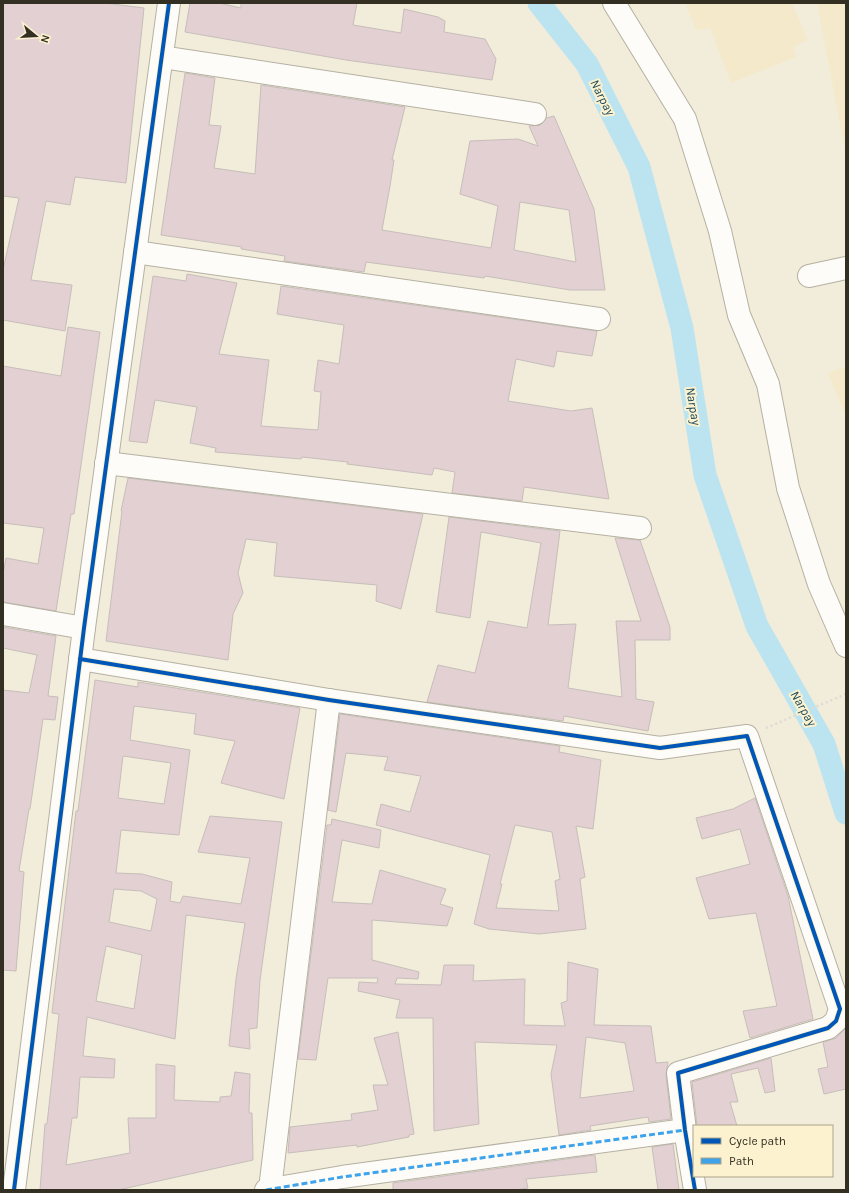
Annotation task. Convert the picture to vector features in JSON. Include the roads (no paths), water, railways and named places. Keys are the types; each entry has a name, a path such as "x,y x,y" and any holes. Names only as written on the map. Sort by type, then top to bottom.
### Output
{"street":[{"path":"14,1190 84,628 169,3"},
{"path":"614,3 685,119 720,231 739,315 768,384 788,488 819,584 846,646"},
{"path":"162,57 535,114"},
{"path":"135,252 599,319"},
{"path":"809,276 846,268"},
{"path":"106,463 640,528"},
{"path":"3,614 84,628"},
{"path":"80,659 329,700 660,748 747,736 840,1009 836,1021 828,1028 678,1074 685,1130 693,1174"},
{"path":"329,700 268,1190 344,1184 685,1130"},
{"path":"694,1177 696,1190"}],"waterway":[{"name":"Narpay","path":"539,3 587,64 639,167 682,328 705,475 757,626 824,744 846,813"}]}
